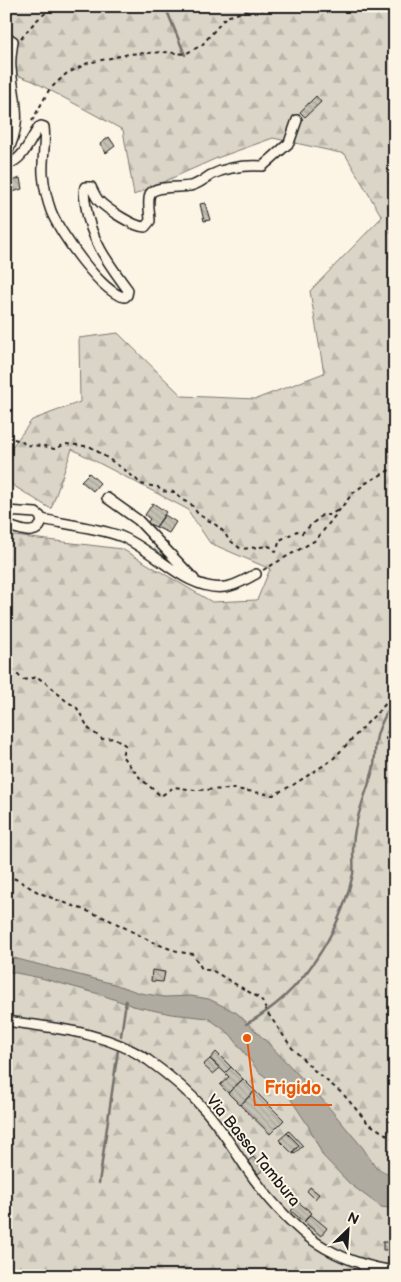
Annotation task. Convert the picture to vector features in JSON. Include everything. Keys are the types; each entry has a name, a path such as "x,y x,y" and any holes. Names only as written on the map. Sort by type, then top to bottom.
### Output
{"street":[{"path":"6,37 12,41 10,66 18,118 12,144 6,155"},
{"path":"6,163 13,163 24,152 39,126 44,127 43,174 51,211 61,230 92,274 114,293 124,298 128,290 104,257 91,230 86,210 85,187 91,187 98,201 123,218 140,227 145,227 150,221 150,194 154,190 193,186 211,175 242,165 263,166 289,143 297,120"},
{"path":"106,498 138,520 200,584"},
{"path":"6,511 36,513 41,519 118,536 140,545 182,575 200,584 224,588 256,574"},
{"path":"6,525 25,531 34,531 41,526 41,519"},
{"name":"Via Bassa Tambura","path":"6,1021 92,1035 114,1042 147,1059 205,1110 258,1185 283,1212 316,1242 362,1265 395,1271"},
{"path":"362,1265 371,1276"}],"path":[{"path":"20,41 33,23 44,13 58,6"},
{"path":"31,126 33,117 49,90 66,74 88,63 129,54 164,52 185,54 202,45 226,17 262,6"},
{"path":"6,437 22,441 25,445 44,446 54,449 66,444 91,447 136,478 140,484 158,486 161,491 175,492 182,500 191,504 198,514 226,533 228,539 241,550 268,546 276,552 280,540 297,531 301,534 322,515 329,515 340,509"},
{"path":"256,574 316,540 352,494 395,467"},
{"path":"6,663 22,680 37,677 50,685 65,700 77,708 89,729 102,739 115,738 125,745 122,756 141,779 161,796 174,787 195,790 235,789 273,795 293,785 332,760 395,694"},
{"path":"395,715 386,739 395,743"},
{"path":"6,876 12,877 41,893 102,917 157,944 193,954 202,969 212,970 261,998 271,1018 292,1048 316,1072 343,1094 368,1123 395,1140"}],"green space":[{"path":"6,6 395,6 395,1276 6,1276 6,535 122,549 212,602 257,600 270,569 210,543 187,509 72,449 51,509 6,481 6,455 32,420 80,402 79,338 118,333 182,396 256,399 324,373 310,291 382,217 345,154 273,138 217,158 134,195 123,130 33,81 6,71"}],"shaded area":[{"path":"6,956 114,984 140,993 165,997 191,996 209,999 237,1013 321,1098 363,1148 376,1168 395,1178 395,1209 381,1207 350,1184 323,1156 309,1127 286,1092 259,1072 230,1034 208,1018 171,1014 133,1006 99,994 41,978 6,971"}],"building":[{"path":"316,96 321,102 305,117 300,112"},
{"path":"109,137 115,146 106,153 100,144"},
{"path":"20,178 22,189 13,192 10,182"},
{"path":"205,203 210,220 204,221 200,204"},
{"path":"89,473 100,483 93,491 81,481"},
{"path":"153,503 166,512 156,527 147,523 150,519 145,515"},
{"path":"165,515 176,522 169,533 156,527"},
{"path":"152,970 165,972 163,982 151,981"},
{"path":"216,1052 231,1067 225,1073 210,1059"},
{"path":"210,1059 220,1068 213,1074 203,1065"},
{"path":"231,1067 243,1079 228,1093 220,1085 229,1077 225,1073"},
{"path":"243,1079 255,1091 240,1105 228,1093"},
{"path":"255,1091 284,1120 270,1134 240,1105"},
{"path":"289,1131 303,1146 294,1154 292,1153 299,1145 287,1133"},
{"path":"287,1133 299,1145 292,1153 279,1140"},
{"path":"253,1157 264,1169 258,1174 248,1161"},
{"path":"310,1187 319,1194 315,1199 307,1191"},
{"path":"298,1202 312,1213 304,1222 291,1211"},
{"path":"310,1214 327,1228 321,1236 304,1222"},
{"path":"383,1242 395,1242 395,1250 383,1250"}],"waterway":[{"path":"165,6 185,55"},
{"path":"257,6 262,10"},
{"path":"246,1024 266,1012 300,980 315,961 338,919 347,897 353,874 355,831 373,770 377,736 382,721 395,698"},
{"path":"121,1036 126,1001"},
{"path":"99,1183 118,1050"}],"place":[{"name":"Frigido","path":"247,1038"}]}
